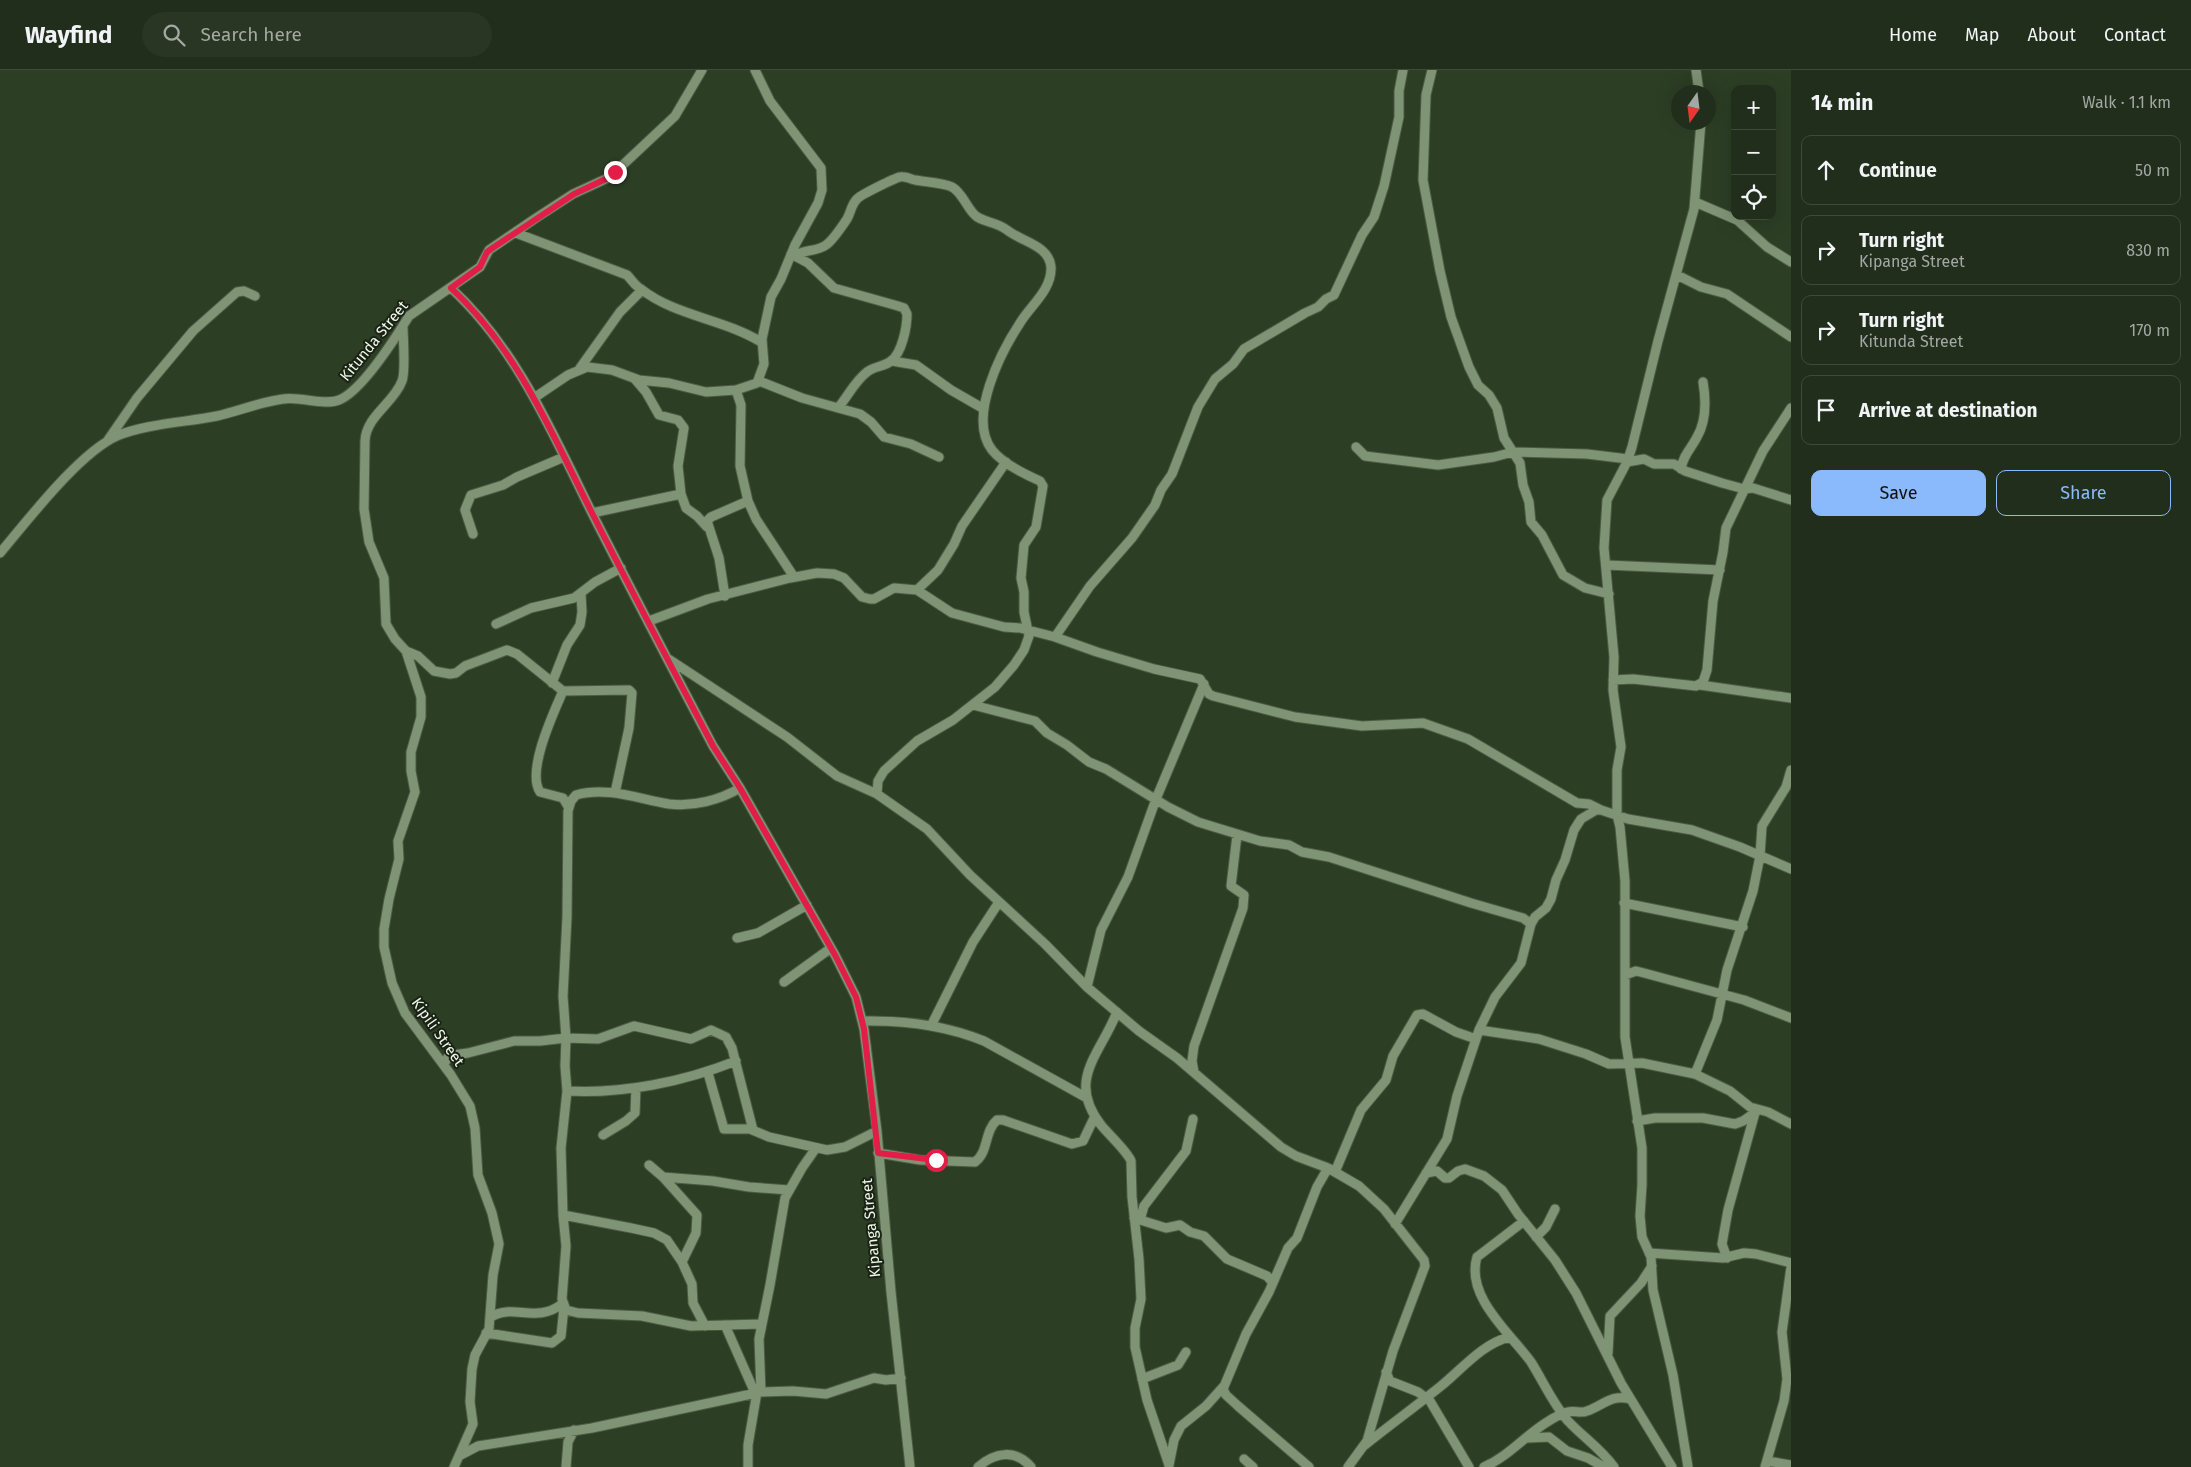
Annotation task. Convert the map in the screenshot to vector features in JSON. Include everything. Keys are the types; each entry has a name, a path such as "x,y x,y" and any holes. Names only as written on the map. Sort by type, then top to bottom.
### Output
{"street":[{"name":"Kitunda Street","path":"0,553 69,475 106,442 118,435 219,416 284,398 331,401 340,400 349,394 372,370 415,310 451,288 480,267 489,250 574,194 610,177 675,116 702,70"},
{"path":"580,368 606,369 634,378 669,383 706,392 736,390 754,385 759,381 764,364 762,342 771,297 818,203 822,190 822,174 821,168 770,101 755,70"},
{"path":"1056,637 1090,586 1132,538 1155,505 1172,474 1198,407 1215,379 1233,364 1244,349 1318,307 1324,300 1334,295 1362,235 1374,217 1384,186 1399,117 1399,91 1403,70"},
{"path":"1432,70 1426,95 1422,180 1451,317 1469,367 1478,384 1489,395 1497,408 1504,438 1522,471 1523,485 1529,502 1530,522 1542,535 1561,573 1585,588 1609,594"},
{"path":"1696,70 1698,85"},
{"path":"1688,1467 1673,1375 1653,1290 1652,1266 1642,1237 1640,1224 1642,1154 1624,1028 1625,881 1624,852 1617,815 1618,770 1621,747 1613,680 1614,656 1604,548 1607,500 1627,461 1695,202 1700,130"},
{"path":"793,255 827,245 848,218 851,206 857,199 867,190 876,189 900,177 952,187 978,218 1002,225 1014,235 1044,251 1051,267 1049,279 1039,299 1020,321 1003,352 994,373 984,409 984,428 987,441 992,450 1006,462 1040,481 1043,486 1037,524 1025,540 1021,570 1024,612 1029,630 1026,645 1014,665 994,688 953,720 917,741 884,771 878,781 877,794"},
{"path":"1695,202 1737,220 1767,247 1791,262"},
{"path":"516,233 627,276 642,290 674,308 736,328 762,342"},
{"path":"793,255 808,262 834,288 904,308 907,320 899,350 892,361"},
{"path":"1677,275 1701,287 1728,294 1791,337"},
{"name":"Kipanga Street","path":"451,288 469,305 492,333 534,398 713,746 740,788 807,905 856,997 862,1021 877,1131 891,1292 902,1378 910,1467"},
{"path":"534,398 580,368 620,312 642,290"},
{"path":"106,442 137,398 193,331 237,292 244,291 255,296"},
{"name":"Kipili Street","path":"403,326 403,378 366,431 364,509 369,542 384,578 386,624 406,651 421,697 420,716 411,752 411,770 415,792 398,841 399,859 389,899 384,947 392,983 402,1006 444,1064 470,1106 475,1128 478,1175 496,1230 499,1250 493,1281 491,1317 486,1333 475,1355 472,1369 470,1402 473,1424 454,1467"},
{"path":"838,408 857,381 867,371 892,361 916,365 951,390 984,409"},
{"path":"634,378 646,392 659,415 678,420 684,428 678,466 681,494 686,508 697,516 712,532 719,558 725,596"},
{"path":"759,381 802,398 866,417 884,437 911,444 939,457"},
{"path":"1681,469 1682,459 1697,438 1704,419 1703,382"},
{"path":"736,390 741,405 740,466 748,501 756,519 794,578"},
{"path":"1700,685 1708,670 1713,601 1726,528 1763,451 1791,408"},
{"path":"1356,447 1365,456 1438,465 1494,457 1513,452 1587,454 1627,461 1644,459 1654,464 1674,464 1681,469 1744,489 1753,488 1791,500"},
{"path":"473,534 465,510 471,495 503,485 564,457"},
{"path":"917,590 938,570 954,544 962,526 1006,462"},
{"path":"592,513 681,494"},
{"path":"708,528 708,519 748,501"},
{"path":"1606,565 1720,570"},
{"path":"496,624 531,608 565,601 581,594 594,582 620,568"},
{"path":"649,621 708,599 816,573 839,575 848,581 862,596 870,600 894,588 917,590 952,613 1004,627 1029,630 1056,637 1097,652 1154,669 1200,679 1209,694 1213,696 1295,717 1362,726 1423,723 1468,739 1577,803 1589,804 1628,819 1705,834 1791,870"},
{"path":"552,683 567,645 580,624 582,612 581,594"},
{"path":"406,651 418,656 434,671 450,674 465,666 507,650 517,654 563,691 584,692 627,689 631,692 629,728 616,793"},
{"path":"666,657 780,732 837,776 877,794 926,829 970,875 1087,987 1139,1031 1178,1058 1281,1147 1296,1156 1332,1170 1360,1186 1384,1209 1424,1260 1425,1266 1386,1372 1364,1445"},
{"path":"1613,680 1633,679 1682,686 1700,685 1791,698"},
{"path":"1087,987 1101,930 1128,877 1156,799 1204,684"},
{"path":"563,691 542,744 536,785 540,792 563,798 569,808"},
{"path":"973,704 1035,721 1047,733 1062,741 1089,762 1106,770 1174,811 1198,822 1237,835 1269,843 1289,845 1302,852 1330,857 1523,918 1530,924"},
{"path":"1695,1074 1718,1020 1727,970 1754,891 1760,856 1762,826 1786,787 1791,770"},
{"path":"486,1333 552,1343 561,1336 566,1246 563,1215 562,1140 567,1091 563,996 569,808 576,795 589,793 616,793 670,804 693,804 729,795 740,788"},
{"path":"1395,1224 1448,1134 1457,1096 1478,1035 1498,991 1520,963 1530,924 1546,908 1551,899 1554,885 1578,822 1596,810 1601,810"},
{"path":"1194,1072 1192,1061 1194,1046 1243,908 1244,896 1231,886 1237,835"},
{"path":"931,1026 973,942 998,902"},
{"path":"1624,903 1743,927"},
{"path":"737,938 758,933 807,905"},
{"path":"784,982 831,948"},
{"path":"1625,975 1639,971 1744,1000 1791,1018"},
{"path":"1117,1012 1086,1076 1084,1087 1095,1116 1131,1159 1137,1219 1141,1299 1135,1328 1135,1347 1142,1378 1168,1466"},
{"path":"1168,1466 1174,1440 1182,1426 1206,1406 1224,1386 1246,1334 1288,1248 1297,1238 1317,1187 1332,1170 1361,1110 1386,1080 1393,1056 1417,1015 1423,1014 1456,1032 1539,1039 1586,1054 1609,1064 1642,1063 1695,1074 1730,1091 1756,1110 1768,1112 1791,1124"},
{"path":"862,1021 895,1020 968,1034 1087,1098"},
{"path":"444,1064 452,1055 468,1053 507,1042 566,1038 598,1039 634,1026 691,1039 711,1030 726,1036 736,1061 753,1130"},
{"path":"567,1091 591,1092 636,1088 708,1073 736,1061"},
{"path":"708,1073 723,1128 753,1130 768,1138 816,1148 837,1150 877,1131"},
{"path":"603,1135 635,1113 636,1088"},
{"path":"1637,1121 1655,1118 1703,1118 1735,1124 1756,1110"},
{"path":"1727,1258 1723,1251 1723,1234 1756,1110"},
{"path":"878,1153 920,1160 975,1162 982,1155 992,1125 997,1120 1003,1120 1072,1144 1083,1141 1095,1116"},
{"path":"1137,1219 1144,1206 1186,1151 1192,1119"},
{"path":"748,1467 748,1445 758,1392 758,1348 785,1198 816,1148"},
{"path":"649,1165 663,1177 697,1215 696,1233 682,1262"},
{"path":"1426,1173 1437,1171 1445,1178 1449,1178 1465,1169 1484,1176 1502,1190 1555,1260 1576,1293 1630,1399 1672,1467"},
{"path":"663,1177 789,1190"},
{"path":"1536,1237 1546,1227 1555,1209"},
{"path":"563,1215 631,1228 661,1236 670,1243 682,1262 692,1284 693,1303 705,1326"},
{"path":"1137,1219 1166,1228 1180,1225 1190,1232 1201,1234 1227,1259 1267,1276 1272,1283"},
{"path":"1524,1221 1480,1253 1475,1262 1478,1286 1483,1300 1530,1361 1563,1414 1614,1467"},
{"path":"1649,1253 1727,1258 1744,1253 1756,1254 1791,1263"},
{"path":"1608,1355 1610,1316 1640,1283 1652,1266"},
{"path":"1791,1267 1782,1332 1787,1380 1784,1401 1766,1464 1791,1465"},
{"path":"491,1317 501,1312 550,1312 563,1306"},
{"path":"563,1306 568,1311 578,1313 642,1316 691,1326 762,1324"},
{"path":"725,1324 758,1392"},
{"path":"1348,1467 1364,1445 1496,1341 1510,1337"},
{"path":"1142,1378 1178,1365 1186,1352"},
{"path":"1386,1372 1390,1381 1418,1392 1435,1408 1469,1467"},
{"path":"459,1456 478,1446 592,1428 758,1392 793,1391 826,1394 874,1378 886,1380 902,1378"},
{"path":"1224,1386 1226,1395 1309,1467"},
{"path":"1484,1467 1528,1438 1543,1424 1569,1411 1585,1412 1606,1400 1615,1398 1630,1399"},
{"path":"566,1467 567,1448 574,1430"},
{"path":"1528,1438 1549,1437 1567,1451 1588,1458 1604,1467"},
{"path":"978,1467 985,1462 1009,1453 1021,1457 1031,1467"},
{"path":"1244,1459 1253,1467"}],"route":[{"path":"615,172 610,177 574,194 494,247 487,252 480,267 451,288 469,305 492,333 533,395 713,746 757,817 835,955 856,997 864,1029 878,1153 920,1160 936,1160"}]}
